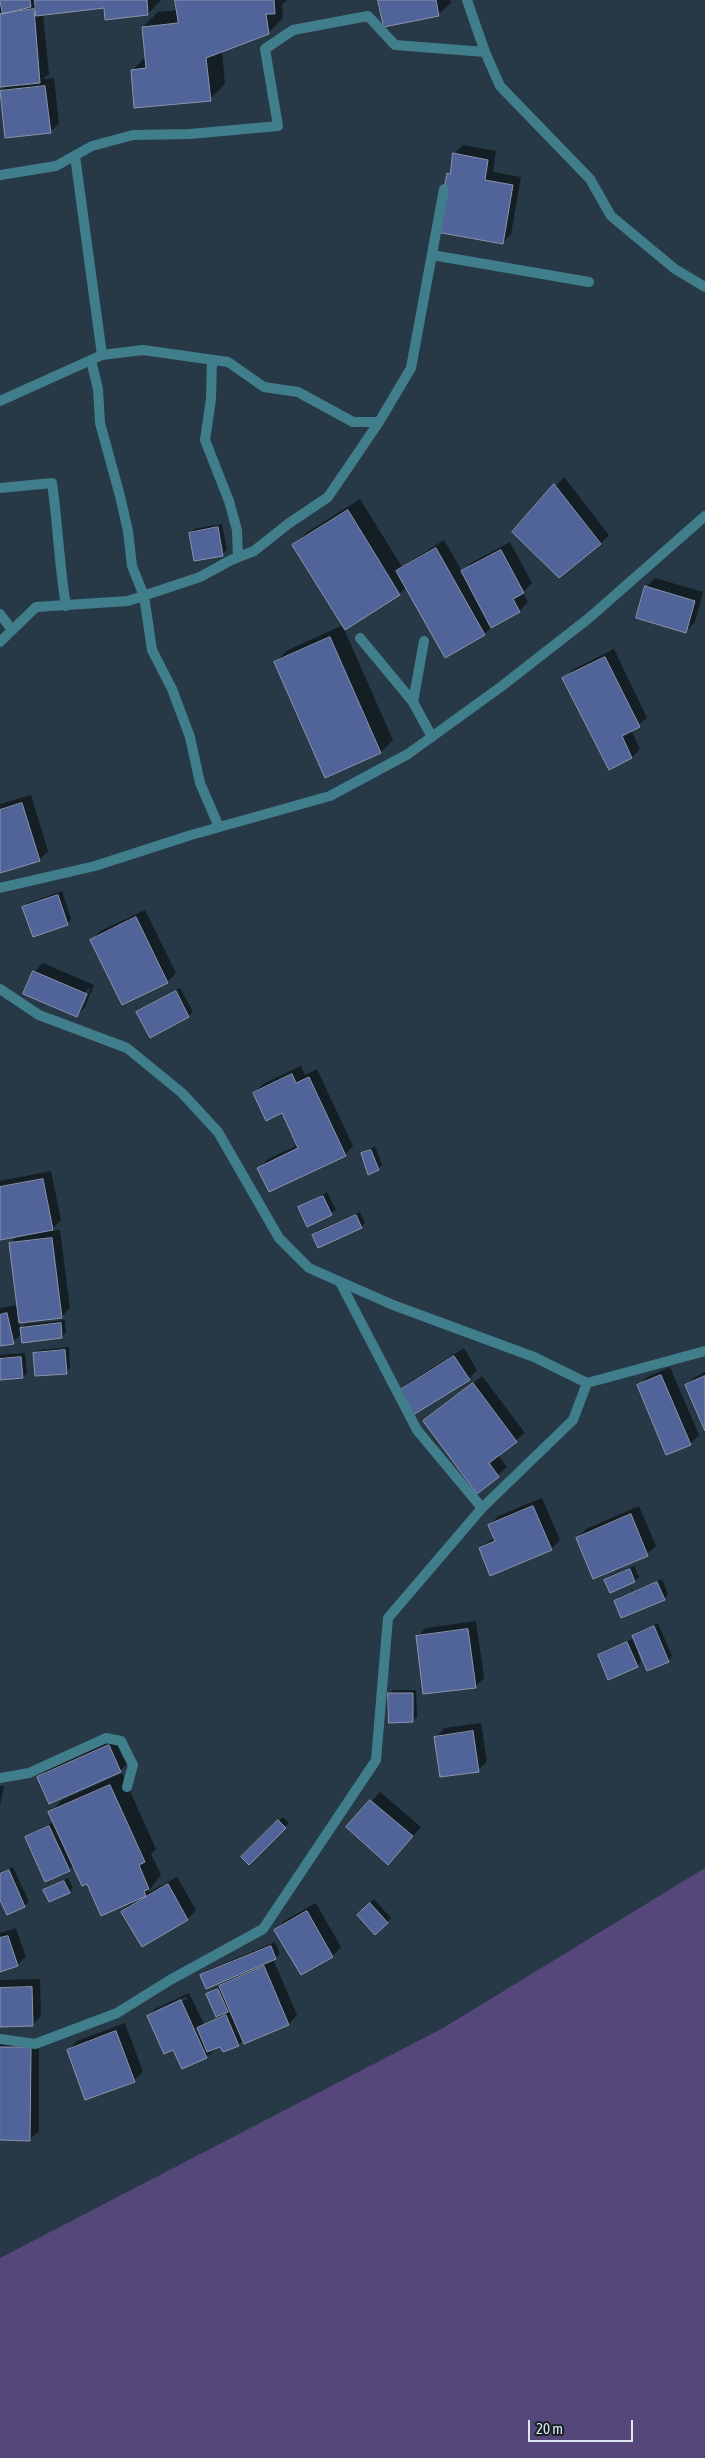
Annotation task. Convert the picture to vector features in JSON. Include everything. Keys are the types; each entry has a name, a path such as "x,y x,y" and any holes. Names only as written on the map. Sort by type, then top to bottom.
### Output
{"street":[{"path":"468,0 485,52 500,86 590,179 611,216 675,269 705,287"},
{"path":"0,175 56,166 92,146 133,135 190,134 278,126 265,49 293,30 368,16 395,45 485,52"},
{"path":"75,156 102,355"},
{"path":"0,642 36,607 128,601 200,577 238,557 254,551 288,524 328,497 379,422 411,368 444,189"},
{"path":"432,255 589,282"},
{"path":"0,401 102,355 143,350 228,362 264,387 298,392 353,422 379,422"},
{"path":"91,360 98,389 100,423 124,514 132,566 144,596 152,650 172,689 190,737 200,783 219,827"},
{"path":"212,360 211,399 205,440 229,501 237,530 238,557"},
{"path":"0,488 52,483 59,564 66,606"},
{"path":"0,888 95,866 219,827 330,796 408,754 432,737 589,618 705,516"},
{"path":"0,614 12,630"},
{"path":"360,638 413,702 432,737"},
{"path":"413,702 424,641"},
{"path":"0,989 39,1014 127,1048 182,1093 218,1132 279,1238 309,1268 393,1305 534,1357 586,1383 705,1352"},
{"path":"340,1282 416,1430 482,1508"},
{"path":"0,2039 35,2044 117,2013 263,1929 376,1760 388,1618 482,1508 573,1420 586,1383"},
{"path":"0,1778 29,1773 106,1738 121,1741 133,1765 127,1787"}],"shaded area":[{"path":"705,1868 705,2458 0,2458 0,2258 443,2028"}],"building":[{"path":"0,0 30,0 31,7 3,14"},
{"path":"35,0 147,0 148,15 105,20 104,8 36,16"},
{"path":"175,0 274,0 275,14 266,14 269,34 206,58 211,101 134,108 131,70 146,68 142,27 178,23"},
{"path":"378,0 436,0 439,16 384,27"},
{"path":"34,9 40,83 0,87 0,14"},
{"path":"45,86 51,133 5,138 0,91"},
{"path":"453,153 488,160 485,180 513,185 503,244 436,232 447,173 450,174"},
{"path":"554,484 601,544 559,578 512,532"},
{"path":"348,510 400,595 345,630 292,545"},
{"path":"218,527 223,556 194,561 189,533"},
{"path":"436,548 485,635 445,658 396,571"},
{"path":"501,550 524,593 513,599 520,612 491,628 461,571"},
{"path":"645,586 695,601 686,633 636,618"},
{"path":"330,637 381,753 325,778 274,662"},
{"path":"605,657 640,727 622,736 632,758 609,770 562,678"},
{"path":"22,803 40,861 0,873 0,810"},
{"path":"58,895 68,925 33,937 22,907"},
{"path":"136,917 168,983 122,1005 90,940"},
{"path":"33,971 87,994 77,1017 23,994"},
{"path":"176,991 189,1017 150,1038 136,1012"},
{"path":"292,1074 296,1083 309,1077 346,1156 269,1192 257,1168 298,1148 282,1113 266,1121 253,1093"},
{"path":"371,1150 379,1170 368,1175 361,1153"},
{"path":"43,1179 53,1230 0,1240 0,1187"},
{"path":"323,1196 332,1215 307,1227 298,1207"},
{"path":"356,1215 362,1228 318,1248 312,1235"},
{"path":"52,1238 62,1318 19,1323 9,1243"},
{"path":"7,1313 14,1344 0,1346 0,1315"},
{"path":"61,1323 62,1338 22,1343 20,1328"},
{"path":"65,1350 67,1374 35,1376 33,1353"},
{"path":"454,1356 470,1380 413,1415 397,1392"},
{"path":"21,1357 23,1378 0,1380 0,1359"},
{"path":"661,1375 691,1445 666,1455 637,1385"},
{"path":"705,1376 705,1431 685,1385"},
{"path":"473,1383 517,1442 489,1463 499,1477 477,1494 423,1421"},
{"path":"533,1506 552,1550 490,1576 479,1548 495,1541 488,1525"},
{"path":"631,1514 648,1556 593,1579 576,1538"},
{"path":"630,1569 635,1582 610,1593 604,1580"},
{"path":"657,1582 665,1600 621,1618 614,1601"},
{"path":"654,1626 669,1662 647,1671 632,1636"},
{"path":"468,1629 476,1688 423,1694 416,1636"},
{"path":"627,1642 638,1667 608,1680 598,1655"},
{"path":"388,1693 413,1693 413,1722 389,1723"},
{"path":"473,1731 479,1772 440,1777 434,1737"},
{"path":"109,1745 121,1772 49,1804 37,1777"},
{"path":"110,1785 145,1862 139,1865 149,1889 144,1891 146,1896 101,1916 87,1884 82,1886 48,1812"},
{"path":"370,1800 413,1836 388,1865 346,1827"},
{"path":"278,1820 286,1828 249,1865 241,1857"},
{"path":"49,1826 70,1871 45,1882 25,1837"},
{"path":"9,1870 25,1907 7,1915 0,1900 0,1874"},
{"path":"64,1881 70,1893 49,1902 43,1890"},
{"path":"168,1884 188,1920 142,1947 121,1912"},
{"path":"370,1903 388,1923 375,1935 357,1915"},
{"path":"307,1911 333,1957 301,1975 274,1930"},
{"path":"8,1936 18,1966 0,1972 0,1938"},
{"path":"271,1946 276,1959 206,1989 200,1975"},
{"path":"264,1966 289,2025 244,2044 219,1986"},
{"path":"32,1987 33,2026 0,2027 0,1988"},
{"path":"218,1989 228,2012 216,2017 206,1994"},
{"path":"181,2000 207,2058 182,2069 173,2050 164,2054 147,2016"},
{"path":"226,2015 239,2046 223,2052 220,2047 207,2052 197,2028"},
{"path":"116,2031 135,2082 85,2100 67,2050"},
{"path":"0,2047 31,2047 30,2141 0,2140"}]}
